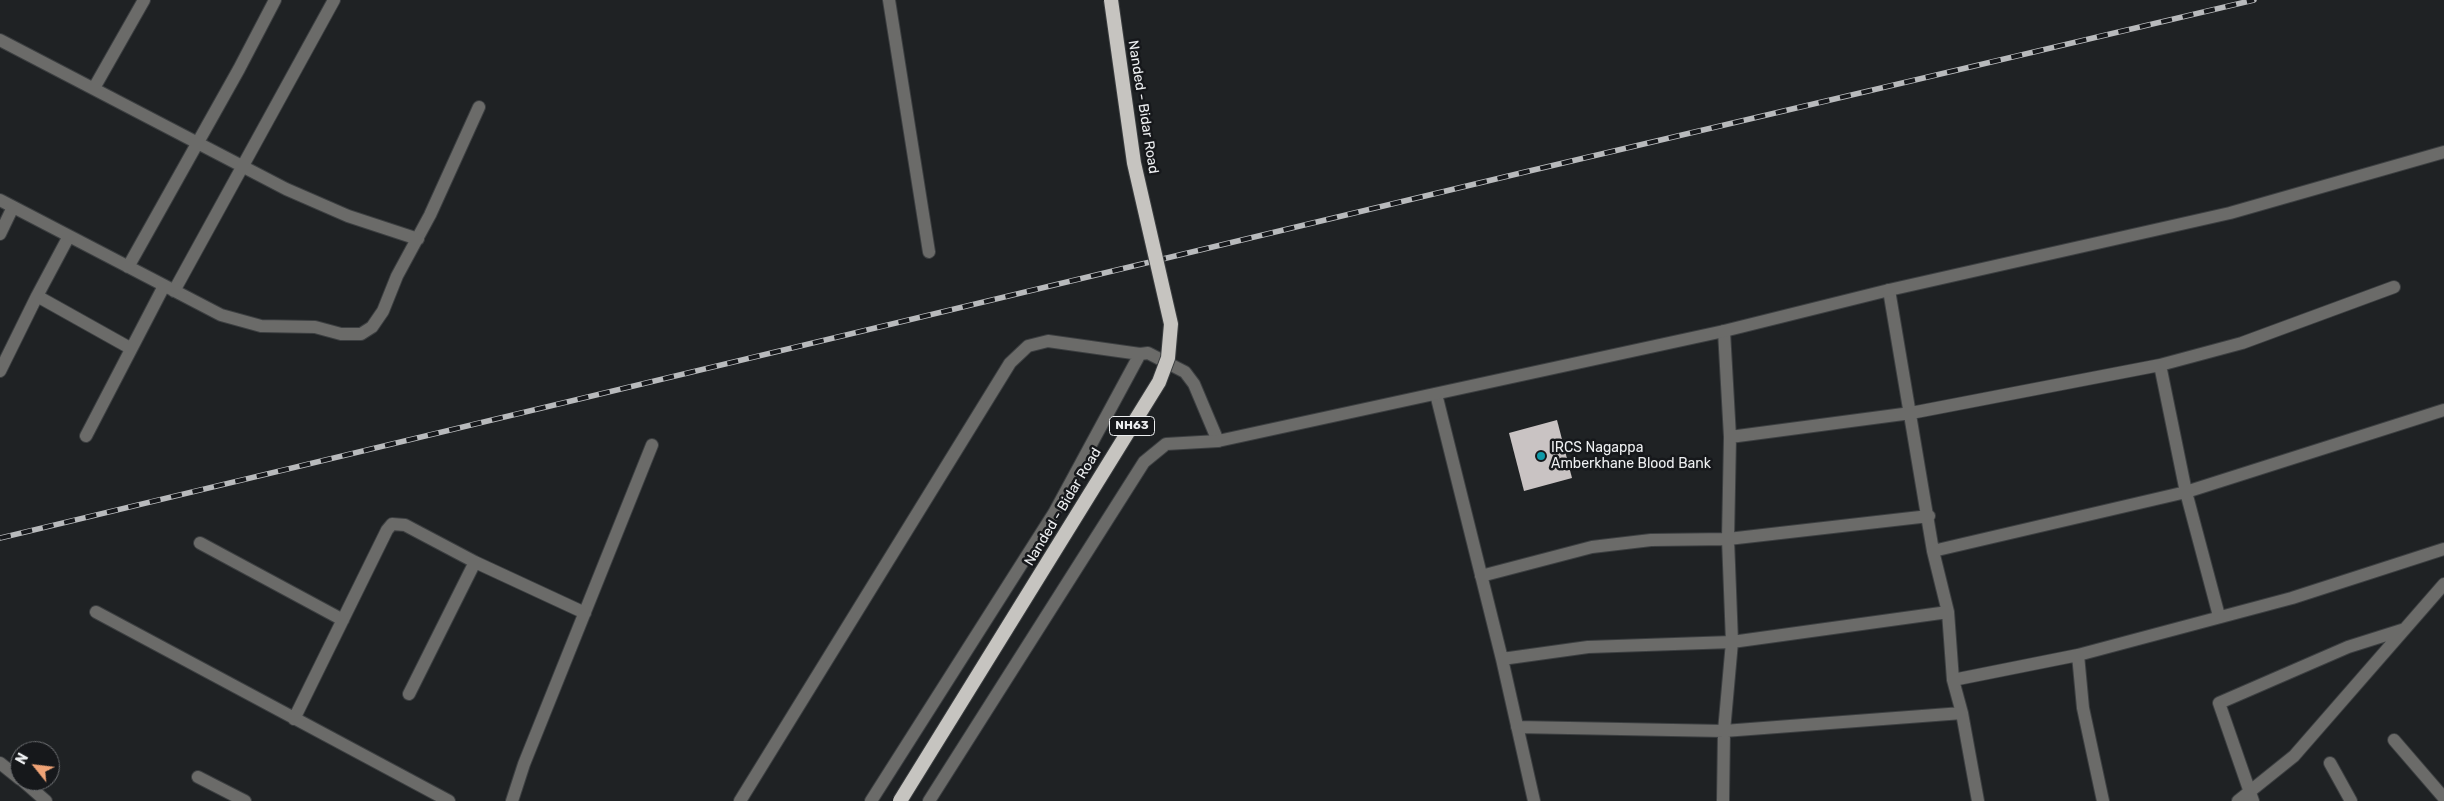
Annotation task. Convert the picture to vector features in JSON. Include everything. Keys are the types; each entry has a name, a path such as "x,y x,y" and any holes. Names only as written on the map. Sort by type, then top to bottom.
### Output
{"highway":[{"name":"Nanded - Bidar Road","path":"900,801 1149,398 1168,358 1171,324 1134,163 1111,0"}],"street":[{"path":"94,88 144,0"},
{"path":"128,267 198,143 275,0"},
{"path":"86,436 130,348 169,288 242,167 334,0"},
{"path":"889,0 929,252"},
{"path":"0,40 242,167 348,216 418,238"},
{"path":"0,200 221,315 262,326 315,327 340,334 362,334 372,327 383,311 397,276 418,238 479,107"},
{"path":"929,801 1144,462 1166,444 1218,441 1724,331 1889,290 2230,213 2444,152"},
{"path":"0,234 13,207"},
{"path":"0,371 69,236"},
{"path":"1730,437 1910,413 2160,365 2242,343 2394,287"},
{"path":"1889,290 1929,516 1933,551 1948,612 1953,680 1962,712 1978,801"},
{"path":"37,296 130,348"},
{"path":"1723,801 1724,730 1732,642 1728,539 1730,437 1724,331"},
{"path":"740,801 1010,364 1028,346 1048,341 1148,354 1185,372 1194,384 1218,441"},
{"path":"871,801 1054,512 1140,354"},
{"path":"2160,365 2186,492 2218,616"},
{"path":"1436,394 1502,659 1534,801"},
{"path":"1933,551 2186,492 2444,410"},
{"path":"512,801 524,764 652,445"},
{"path":"1482,576 1592,547 1651,540 1728,539 1929,516"},
{"path":"294,718 387,530 392,524 405,525 475,562 585,613"},
{"path":"200,543 342,620"},
{"path":"1953,680 2078,655 2218,616 2292,598 2444,549"},
{"path":"409,694 475,562"},
{"path":"2238,801 2251,796 2294,756 2444,584"},
{"path":"96,612 449,801"},
{"path":"1502,659 1588,648 1732,642 1948,612"},
{"path":"2251,796 2219,703 2348,647 2405,629"},
{"path":"2078,655 2083,708 2103,801"},
{"path":"1517,727 1724,730 1962,712"},
{"path":"2394,740 2444,798"},
{"path":"2330,763 2351,801"},
{"path":"198,777 245,801"},
{"path":"34,791 46,801"}],"building":[{"name":"IRCS Nagappa Amberkhane Blood Bank","path":"1557,420 1572,478 1524,491 1509,433"}],"railway":[{"path":"0,538 1525,172 2254,0"}],"place":[{"name":"IRCS Nagappa Amberkhane Blood Bank","path":"1541,456"}]}
